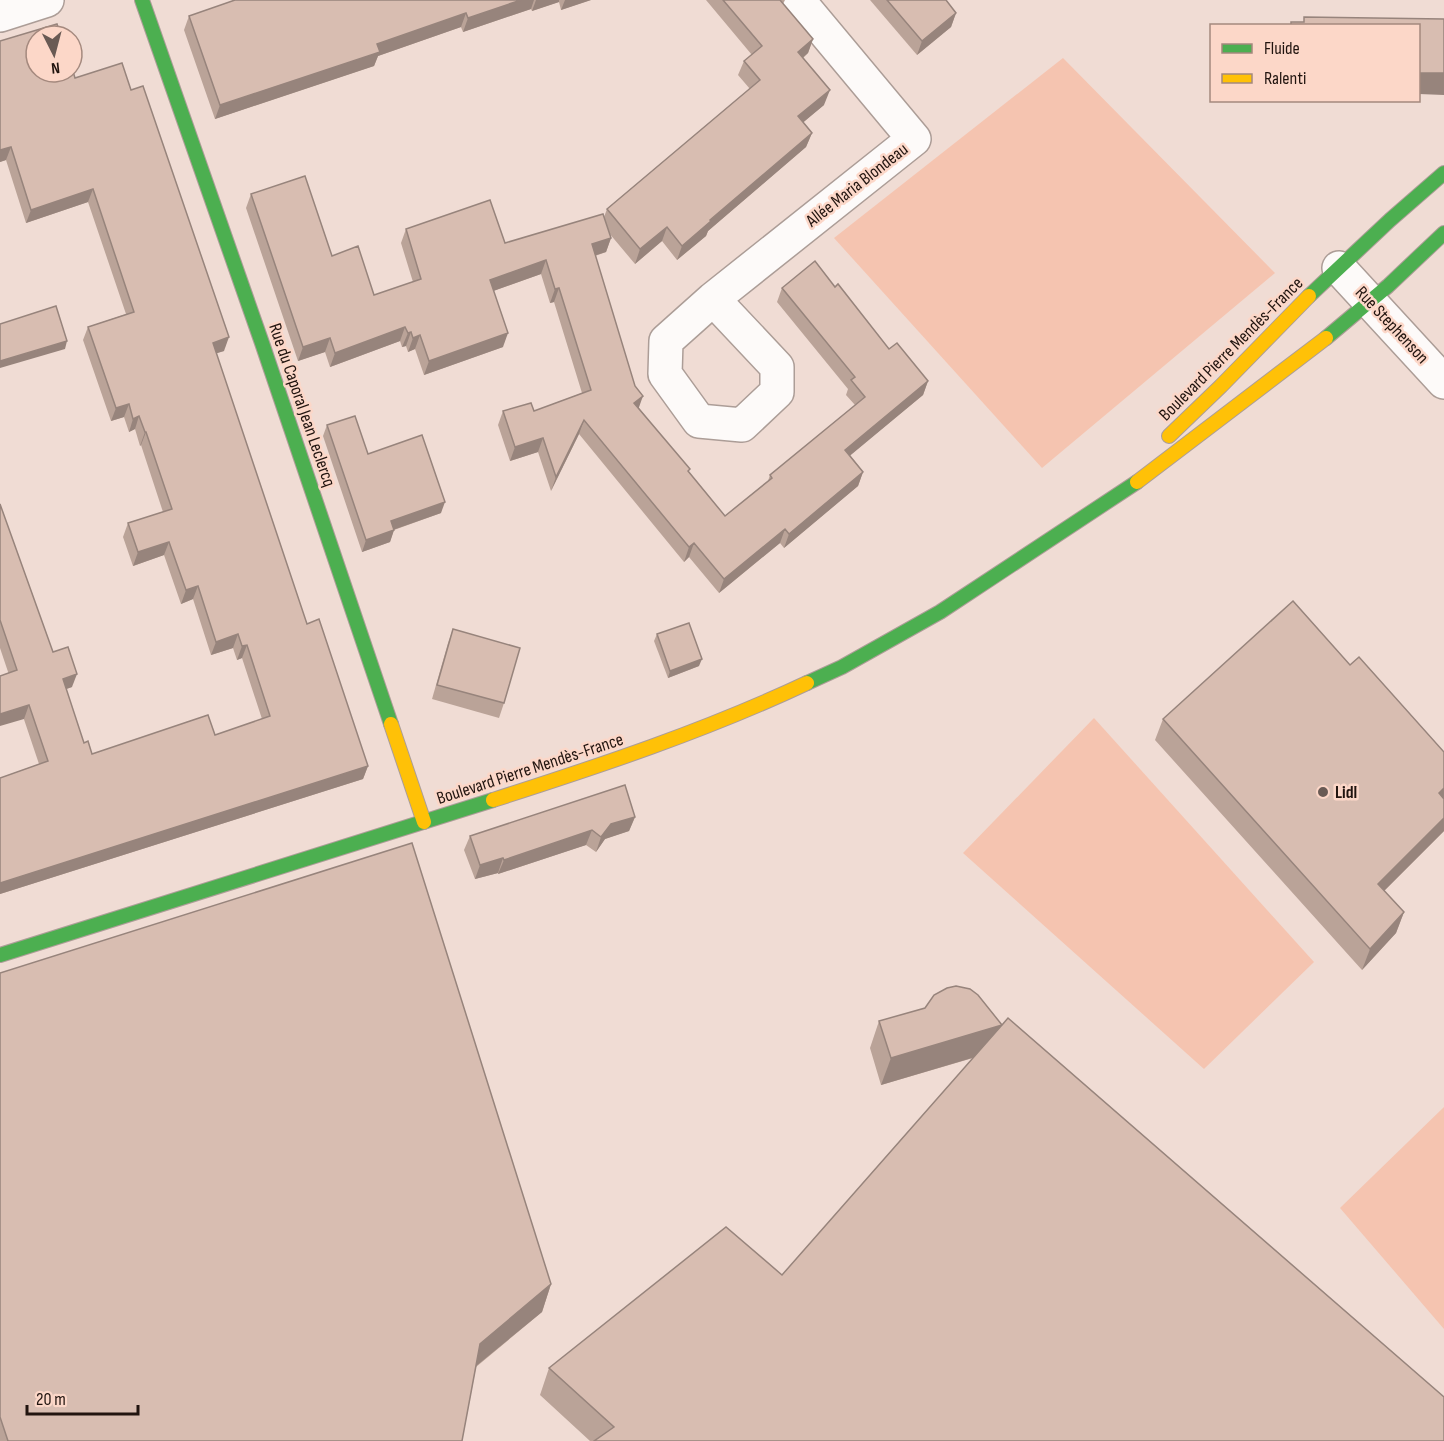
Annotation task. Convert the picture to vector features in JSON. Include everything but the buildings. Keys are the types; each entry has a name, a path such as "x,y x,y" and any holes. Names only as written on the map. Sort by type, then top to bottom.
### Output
{"street":[{"path":"0,15 47,0"},
{"name":"Rue du Caporal Jean Leclercq","path":"142,0 262,343 424,822"},
{"name":"Allée Maria Blondeau","path":"713,299 914,139 798,0"},
{"name":"Boulevard Pierre Mendès-France","path":"1161,444 1306,299 1444,173"},
{"name":"Boulevard Pierre Mendès-France","path":"0,955 557,780 662,744 842,667 982,586 1158,467 1297,362 1371,301 1444,233"},
{"name":"Rue Stephenson","path":"1339,268 1444,382"},
{"name":"Boulevard Pierre Mendès-France","path":"1041,546 1135,467"}],"shaded area":[{"path":"1063,58 1275,273 1042,468 834,238"},
{"path":"1094,718 1314,962 1204,1069 963,853"},
{"path":"1444,1107 1444,1329 1340,1208"}],"traffic: fast":[{"path":"142,0 262,343 391,724"},
{"path":"1309,296 1444,173"},
{"path":"1326,338 1388,286 1444,233"},
{"path":"807,683 842,667 940,612 1137,482"},
{"path":"0,955 493,800"}],"traffic: slow":[{"path":"1169,436 1309,296"},
{"path":"1137,482 1326,338"},
{"path":"493,800 691,732 807,683"},
{"path":"391,724 424,822"}],"place":[{"name":"Lidl","path":"1323,792"}]}
